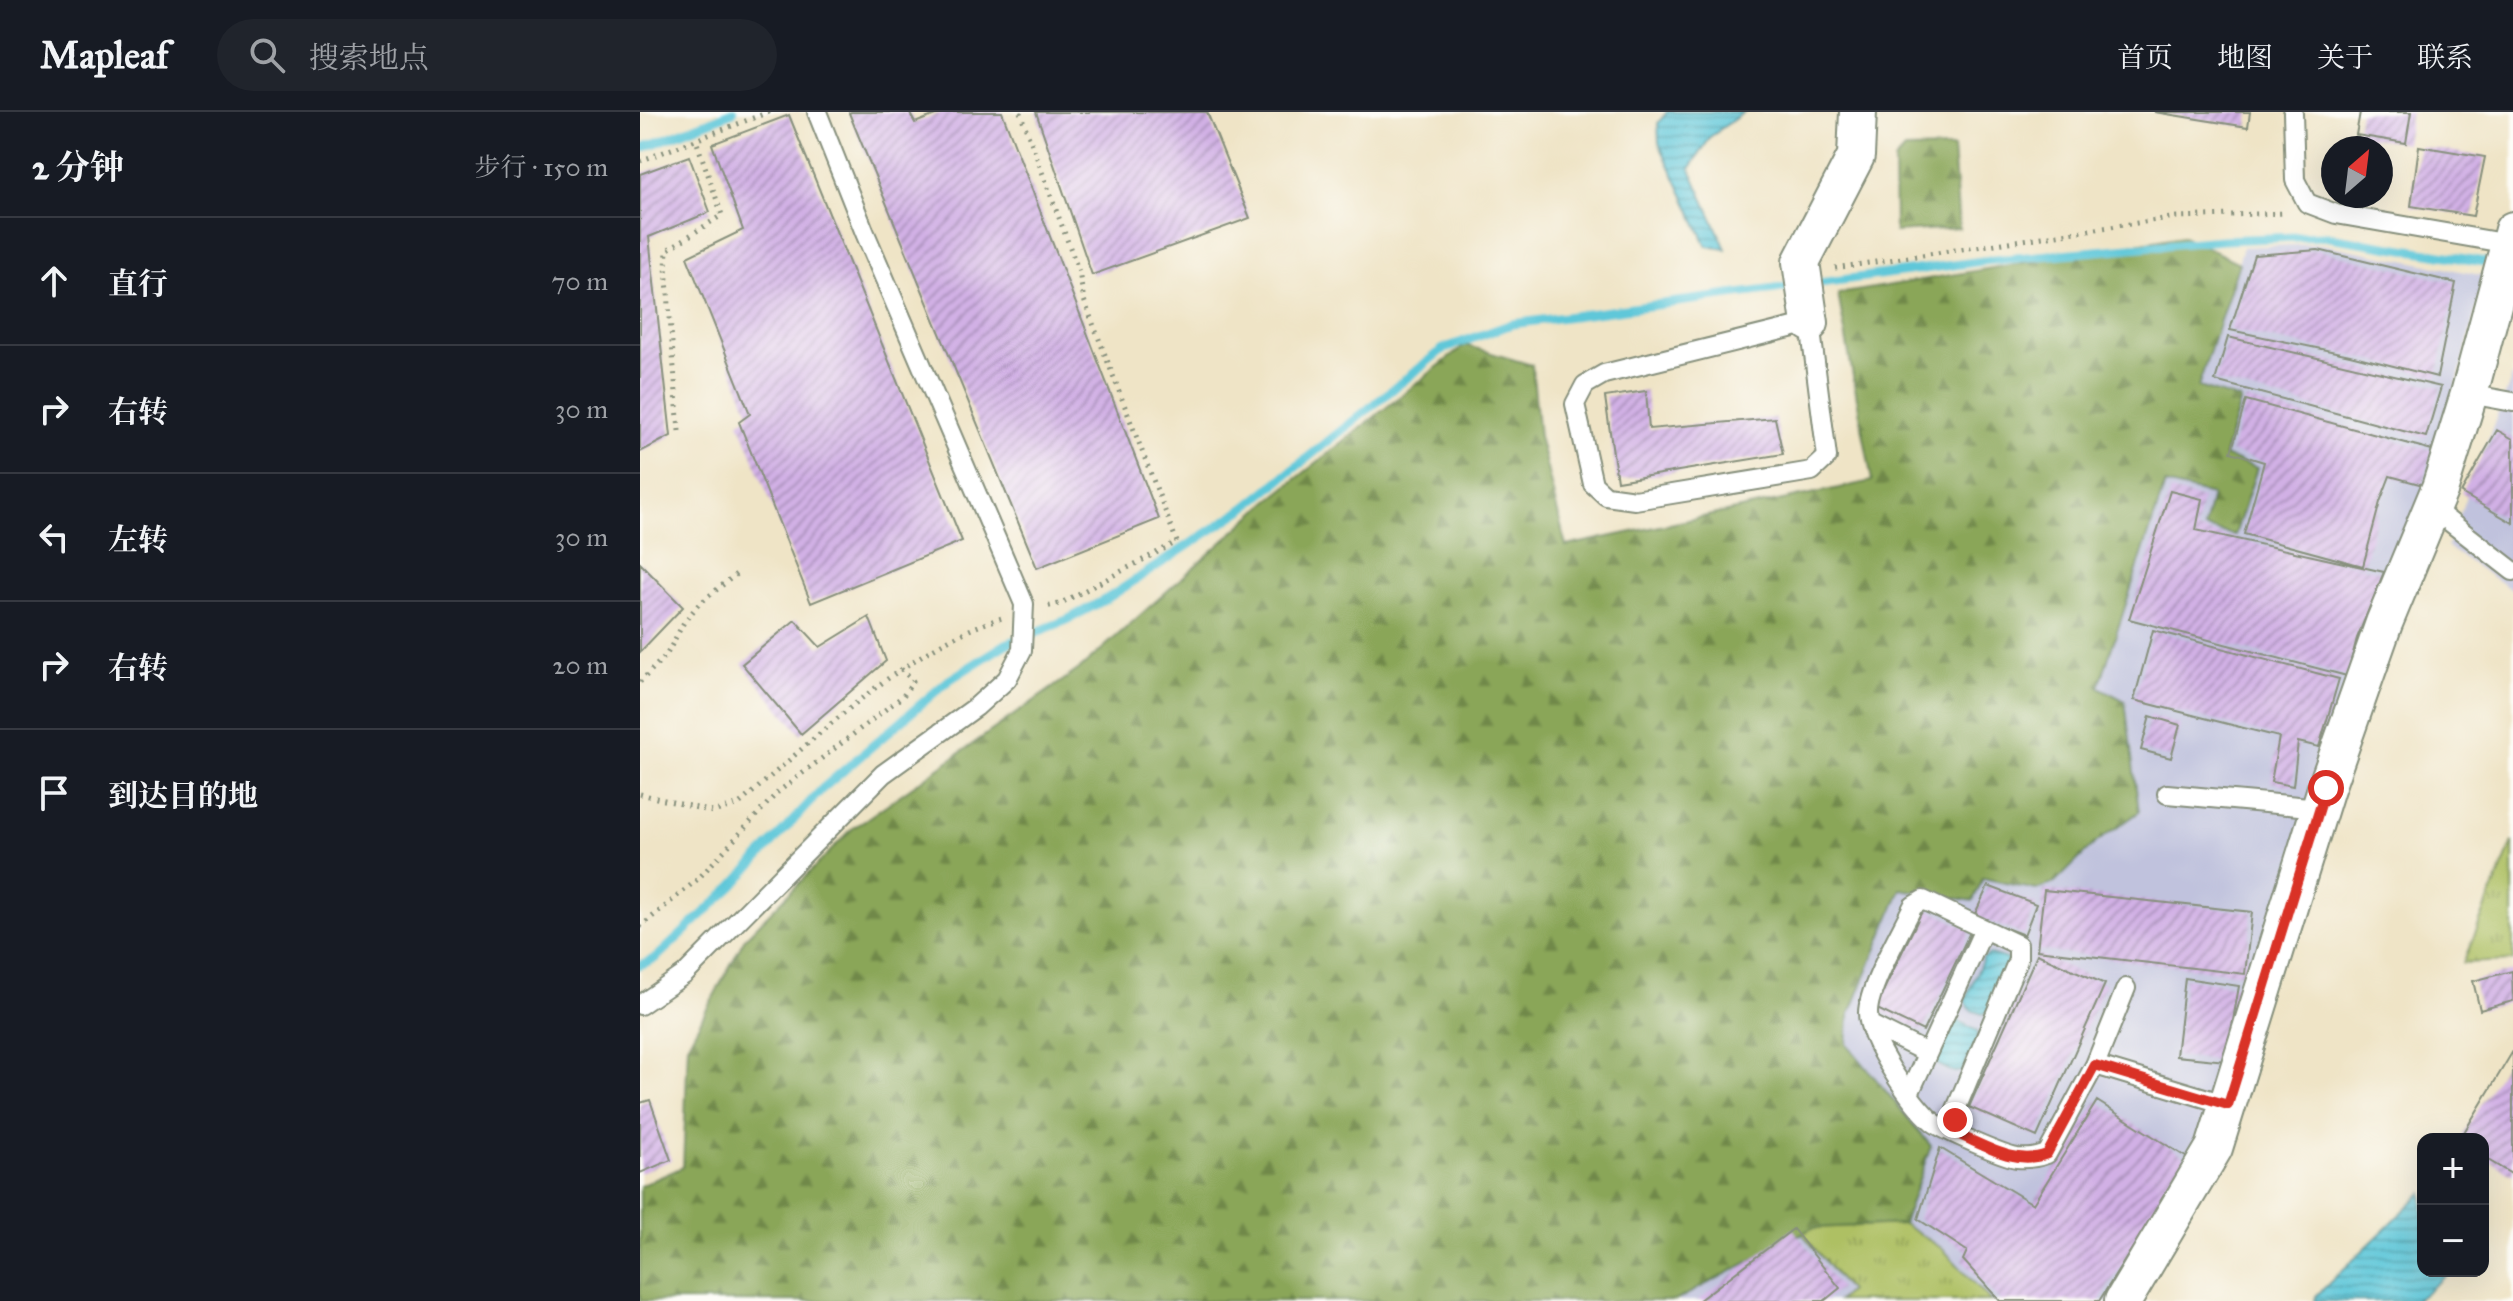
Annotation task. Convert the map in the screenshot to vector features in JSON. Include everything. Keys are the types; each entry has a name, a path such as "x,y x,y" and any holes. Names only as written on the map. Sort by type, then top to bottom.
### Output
{"street":[{"path":"1810,323 1801,262 1856,156 1858,112"},
{"path":"2123,1301 2214,1148 2320,808 2384,623 2432,508 2469,394 2511,237"}],"lane":[{"path":"640,1005 685,974 883,774 976,707 1007,679 1022,650 1024,604 865,233 817,112"},
{"path":"2293,113 2295,180 2307,203 2336,214 2511,237"},
{"path":"1810,323 1827,457 1812,471 1635,500 1606,496 1593,484 1575,404 1585,385 1604,374 1810,323"},
{"path":"2469,394 2513,402"},
{"path":"2432,508 2513,571"},
{"path":"2167,794 2320,808"},
{"path":"1957,1134 1956,1109 2018,960 2018,945 1923,900 1913,906 1873,990 1868,1013 1875,1038 1909,1094 1933,1122 1957,1134 2013,1158 2034,1159 2047,1154 2095,1065 2126,988"},
{"path":"1909,1094 1984,929"},
{"path":"1871,1025 1927,1053"},
{"path":"2095,1065 2228,1105"}],"path":[{"path":"640,161 769,112"},
{"path":"640,794 713,812 739,804 900,668 981,624 1059,604 1177,542 1084,300 1079,272 1020,112"},
{"path":"679,431 667,250 722,215 696,140"},
{"path":"1803,273 2177,217 2296,212 2307,203"},
{"path":"640,682 667,654 684,622 699,604 740,571"},
{"path":"640,927 698,879 778,792 903,696 913,681 900,668"}],"shaded area":[{"path":"2321,244 2485,276 2432,478 2204,1143 2112,1301 1675,1301 1812,1228 1931,1146 1847,1044 1849,1016 1901,889 1973,901 1982,878 2036,890 2055,883 2094,844 2139,812 2099,688 2165,483 2213,495 2204,528 2235,534 2256,468 2224,456 2241,400 2198,388 2243,247"},
{"path":"2513,374 2513,591 2447,547"}],"green space":[{"path":"1953,148 1959,228 1895,232 1894,161 1905,149"},
{"path":"2183,236 2239,263 2198,387 2241,400 2224,456 2257,468 2235,535 2204,528 2212,495 2165,484 2099,687 2125,701 2139,812 2094,844 2055,883 2036,890 1983,878 1973,901 1901,889 1849,1016 1847,1044 1931,1146 1903,1224 1812,1228 1675,1301 640,1301 640,1186 683,1167 688,1044 745,938 852,829 1082,667 1267,502 1465,345 1532,365 1539,436 1566,546 1872,481 1838,294"},
{"path":"2513,841 2513,961 2463,963"},
{"path":"1903,1224 1943,1249 1991,1301 1838,1301 1849,1291 1802,1233 1812,1228"}],"water":[{"path":"1667,112 1744,112 1711,136 1690,169 1726,249 1707,246 1659,143 1658,123"},
{"path":"1990,954 2007,959 2009,966 1989,1011 1982,1014 1971,1010 1965,1001 1983,958"},
{"path":"1959,1021 1977,1031 1978,1038 1962,1071 1953,1072 1937,1064 1937,1057 1952,1024"},
{"path":"2417,1198 2417,1277 2445,1277 2415,1301 2315,1301 2316,1296"}],"building":[{"path":"851,112 909,112 915,123 943,112 1002,112 1159,519 1037,568"},
{"path":"1036,112 1207,112 1250,218 1092,275"},
{"path":"2154,112 2250,112 2248,127"},
{"path":"2360,112 2411,112 2406,143 2393,141 2393,136 2356,135"},
{"path":"789,115 962,541 811,603 739,422 750,414 687,257 743,230 712,144"},
{"path":"2419,146 2485,157 2473,216 2411,206"},
{"path":"689,156 710,212 649,237 671,436 640,452 640,174"},
{"path":"2318,250 2456,283 2437,377 2230,330 2254,255"},
{"path":"2228,337 2441,387 2426,437 2215,381"},
{"path":"1646,391 1649,429 1775,418 1783,454 1617,481 1605,397"},
{"path":"2246,400 2432,450 2423,485 2390,476 2363,566 2244,534 2264,462 2231,452"},
{"path":"2497,430 2513,439 2513,523 2461,493"},
{"path":"2170,491 2202,499 2196,530 2384,572 2357,638 2347,676 2129,619"},
{"path":"640,563 683,607 640,652"},
{"path":"869,617 886,661 801,734 742,664 795,620 820,647"},
{"path":"2153,630 2339,679 2319,747 2298,742 2293,786 2271,782 2279,737 2134,700"},
{"path":"2150,716 2180,725 2171,758 2141,750"},
{"path":"1988,886 2036,904 2024,935 1974,916"},
{"path":"2044,890 2252,912 2245,974 2037,950"},
{"path":"1924,907 1971,930 1923,1031 1875,1008"},
{"path":"2037,954 2105,984 2037,1137 1969,1107"},
{"path":"2512,971 2513,1001 2480,1010 2473,981"},
{"path":"2185,978 2239,986 2226,1061 2176,1056"},
{"path":"2513,1051 2513,1175 2489,1161 2489,1133 2464,1133"},
{"path":"650,1100 671,1160 640,1173 640,1103"},
{"path":"2097,1101 2189,1159 2099,1301 2000,1301 1963,1260 1967,1251 1918,1219 1940,1148 2033,1204"},
{"path":"1793,1229 1840,1288 1824,1301 1698,1301"}],"waterway":[{"path":"640,149 733,112"},
{"path":"1812,284 1983,261 2222,240 2323,236 2497,264"},
{"path":"640,965 656,958 733,886 822,789 949,680 1006,644 1067,620 1108,598 1245,508 1443,349 1512,324 1798,286"}],"route":[{"path":"1955,1120 1957,1134 2013,1158 2034,1159 2047,1154 2095,1065 2228,1105 2326,788"}]}
